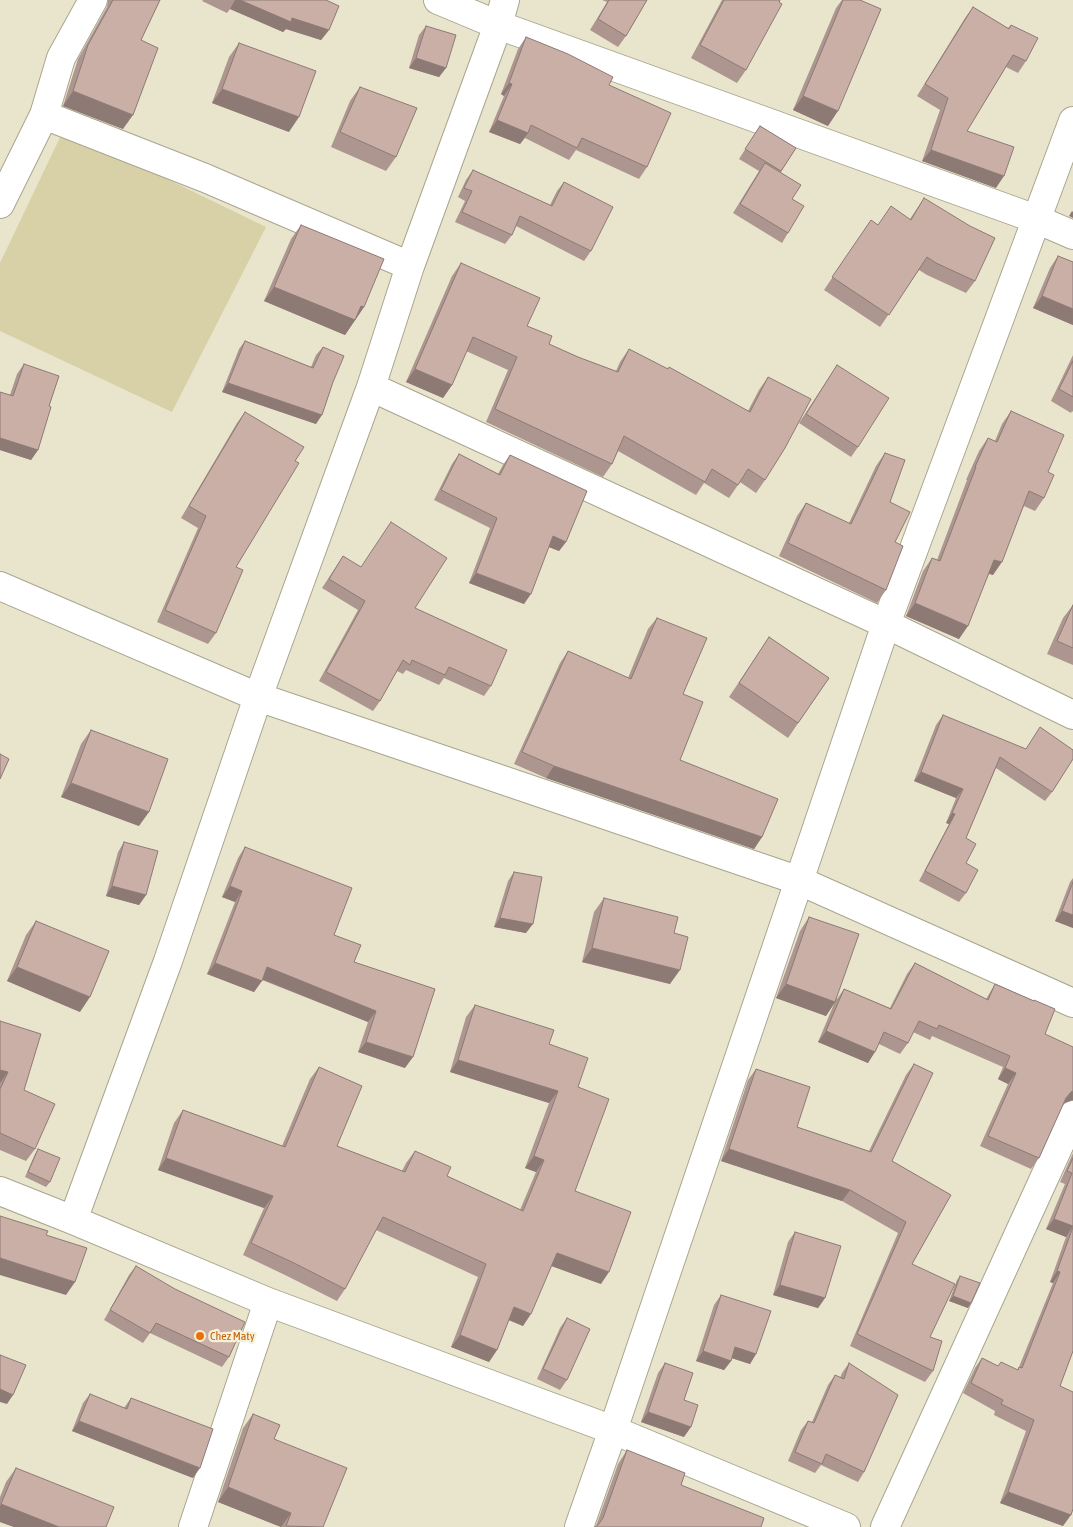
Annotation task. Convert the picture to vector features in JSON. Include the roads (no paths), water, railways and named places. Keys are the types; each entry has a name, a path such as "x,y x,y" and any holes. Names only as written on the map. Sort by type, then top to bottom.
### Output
{"street":[{"path":"0,204 44,115 61,58 93,0"},
{"path":"438,0 502,12 1073,235"},
{"path":"73,1220 168,961 258,697 371,387 410,266 502,12"},
{"path":"44,115 205,178 410,266"},
{"path":"579,1527 886,624 1073,121"},
{"path":"371,387 886,624 1073,715"},
{"path":"0,586 258,697 800,880 1073,1003"},
{"path":"885,1527 1073,1115"},
{"path":"0,1191 268,1302 613,1430 846,1527"},
{"path":"193,1527 268,1302"}],"place":[{"name":"Chez Maty","path":"200,1336"}]}
